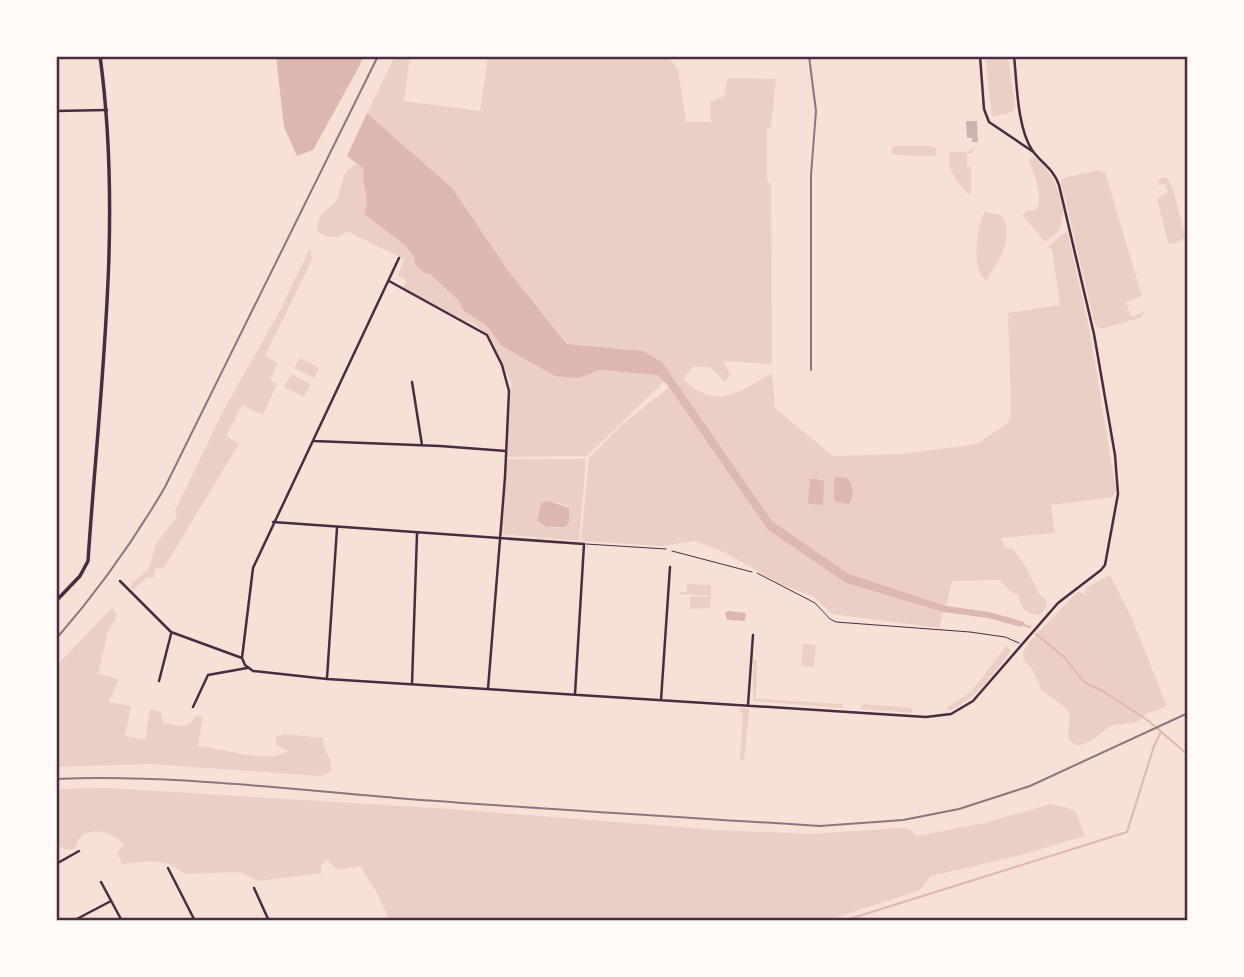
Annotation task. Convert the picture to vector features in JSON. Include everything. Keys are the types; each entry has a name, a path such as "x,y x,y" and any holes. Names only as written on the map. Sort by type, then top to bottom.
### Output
{"street":[{"path":"56,601 80,576 88,561 109,256 107,110 100,56"},
{"path":"193,707 208,676 247,668 259,673 327,679 926,717 958,712 973,701 1067,593 1095,575 1105,565 1118,494 1115,455 1094,334 1059,185 1055,173 1032,151 989,122 983,102 980,56"},
{"path":"1014,56 1023,126 1032,151"},
{"path":"56,111 107,110"},
{"path":"247,668 242,658 253,568 399,258"},
{"path":"389,281 487,335 507,380 509,391 506,452 488,689"},
{"path":"412,382 422,445"},
{"path":"313,441 422,445 506,452"},
{"path":"273,522 584,544 575,694"},
{"path":"327,679 337,528"},
{"path":"411,684 418,532"},
{"path":"661,700 670,567"},
{"path":"120,581 171,632 242,658"},
{"path":"159,681 171,632"},
{"path":"748,705 752,635"},
{"path":"56,864 79,851"},
{"path":"168,868 195,921"},
{"path":"101,882 122,921"},
{"path":"254,888 270,921"},
{"path":"73,921 111,901"}],"lane":[{"path":"584,544 666,549"},
{"path":"757,573 814,604 836,622 970,632 1005,637 1021,644"}],"path":[{"path":"666,549 757,573"}],"shaded area":[{"path":"276,56 363,56 313,150 297,156 284,127"},
{"path":"395,56 410,56 404,101 480,111 488,56 657,56 671,60 678,70 686,122 711,122 710,102 724,96 728,78 776,79 771,127 767,128 767,180 771,185 772,364 723,361 730,374 725,382 710,367 693,367 683,379 706,394 727,396 772,373 775,408 833,456 903,454 977,444 1008,423 1011,411 1008,313 1060,305 1052,250 1048,246 1068,233 1090,333 1116,490 1113,497 1051,505 1055,533 1001,538 1005,548 1013,549 1040,595 1045,598 1047,605 1040,615 1025,610 1018,595 1000,580 952,581 946,606 849,574 772,521 662,362 643,351 568,344 507,269 453,189 367,113","holes":["834,479 850,482 852,501 844,503 834,500"]},
{"path":"985,56 1008,56 1015,105 1013,112 992,117"},
{"path":"367,113 453,189 507,269 567,344 643,351 662,362 772,521 849,574 946,606 989,612 1025,622 1021,627 988,618 943,612 846,583 768,530 658,375 599,370 579,378 555,376 502,346 486,325 463,310 459,301 415,264 404,244 364,214 367,202 364,169 347,156"},
{"path":"932,146 936,148 936,154 895,155 892,148"},
{"path":"973,149 973,153 967,154 967,167 971,167 969,195 954,175 949,158 950,152 969,152"},
{"path":"1033,156 1053,180 1063,212 1058,231 1045,242 1022,215 1036,210 1038,204 1037,185 1029,160"},
{"path":"358,164 364,169 368,204 364,214 401,241 420,268 486,325 502,346 579,378 599,370 658,375 664,382 587,456 506,457 511,383 490,336 470,321 465,321 403,288 406,280 398,276 404,259 347,231 332,237 317,231 319,218 338,197 346,173"},
{"path":"1099,170 1105,172 1142,296 1126,302 1131,317 1145,311 1140,318 1100,329 1095,325 1061,182 1063,178"},
{"path":"1167,178 1173,189 1185,235 1183,240 1173,244 1168,243 1157,199 1168,192 1165,184 1159,185 1158,180"},
{"path":"985,212 1002,215 1007,233 1004,250 986,281 979,271 977,258 978,232"},
{"path":"310,248 312,260 265,356 278,363 270,380 277,384 263,415 242,405 226,436 239,444 163,569 155,568 153,578 147,577 133,590 130,587 132,583 149,568 156,544 177,516 175,511 221,415 279,312"},
{"path":"300,358 319,368 314,378 294,368"},
{"path":"291,374 311,384 304,397 284,387"},
{"path":"669,387 768,530 846,583 943,612 939,628 832,614 814,597 780,584 726,553 695,541 661,546 581,541 589,458 622,425"},
{"path":"506,459 586,459 579,541 500,534","holes":["544,502 568,506 565,527 546,526 537,521"]},
{"path":"847,478 851,484 853,494 849,504 834,500 834,479"},
{"path":"810,479 824,481 823,505 808,504"},
{"path":"550,501 569,508 569,522 565,527 547,527 537,521 541,503"},
{"path":"1110,575 1131,616 1166,704 1164,708 1145,714 1135,723 1111,725 1090,742 1076,746 1068,738 1070,714 1065,707 1042,691 1032,669 1024,660 1023,652 1029,642 1077,592 1084,593 1085,596 1086,588"},
{"path":"687,584 711,585 711,596 679,594 687,592"},
{"path":"690,596 711,597 710,608 690,609"},
{"path":"112,608 117,615 108,632 98,674 119,679 109,702 131,706 125,736 145,740 150,709 161,712 163,723 178,726 189,724 195,716 203,717 198,746 269,756 288,751 276,745 276,737 285,734 323,738 331,762 331,771 321,776 149,764 56,767 56,666"},
{"path":"725,613 746,613 745,621 727,620"},
{"path":"803,644 816,645 814,667 801,666"},
{"path":"1006,646 1011,651 991,677 968,700 949,711 947,707 971,692"},
{"path":"753,660 757,660 756,699 843,704 842,708 753,701"},
{"path":"863,704 912,708 912,713 861,709"},
{"path":"740,708 749,709 744,760 740,760 743,713"},
{"path":"108,788 451,809 718,830 812,834 899,828 909,829 917,836 984,823 1051,804 1075,810 1085,836 1017,856 931,876 920,890 825,921 390,921 360,866 337,870 327,859 321,865 321,873 258,881 240,872 184,874 163,862 122,864 117,853 124,845 104,833 89,833 83,836 75,849 67,850 57,845 56,789"}],"building":[{"path":"966,121 977,121 978,142 967,138"}],"waterway":[{"path":"1021,624 1030,627"},
{"path":"1036,634 1064,657 1084,682 1103,691 1150,722 1188,755"},
{"path":"843,921 1127,832 1154,746 1161,732"}],"railway":[{"path":"56,639 114,566 165,487 378,56"},
{"path":"809,56 816,111 811,175 811,370"},
{"path":"56,779 183,780 449,802 820,826 903,820 959,809 1030,786 1188,713"}]}
